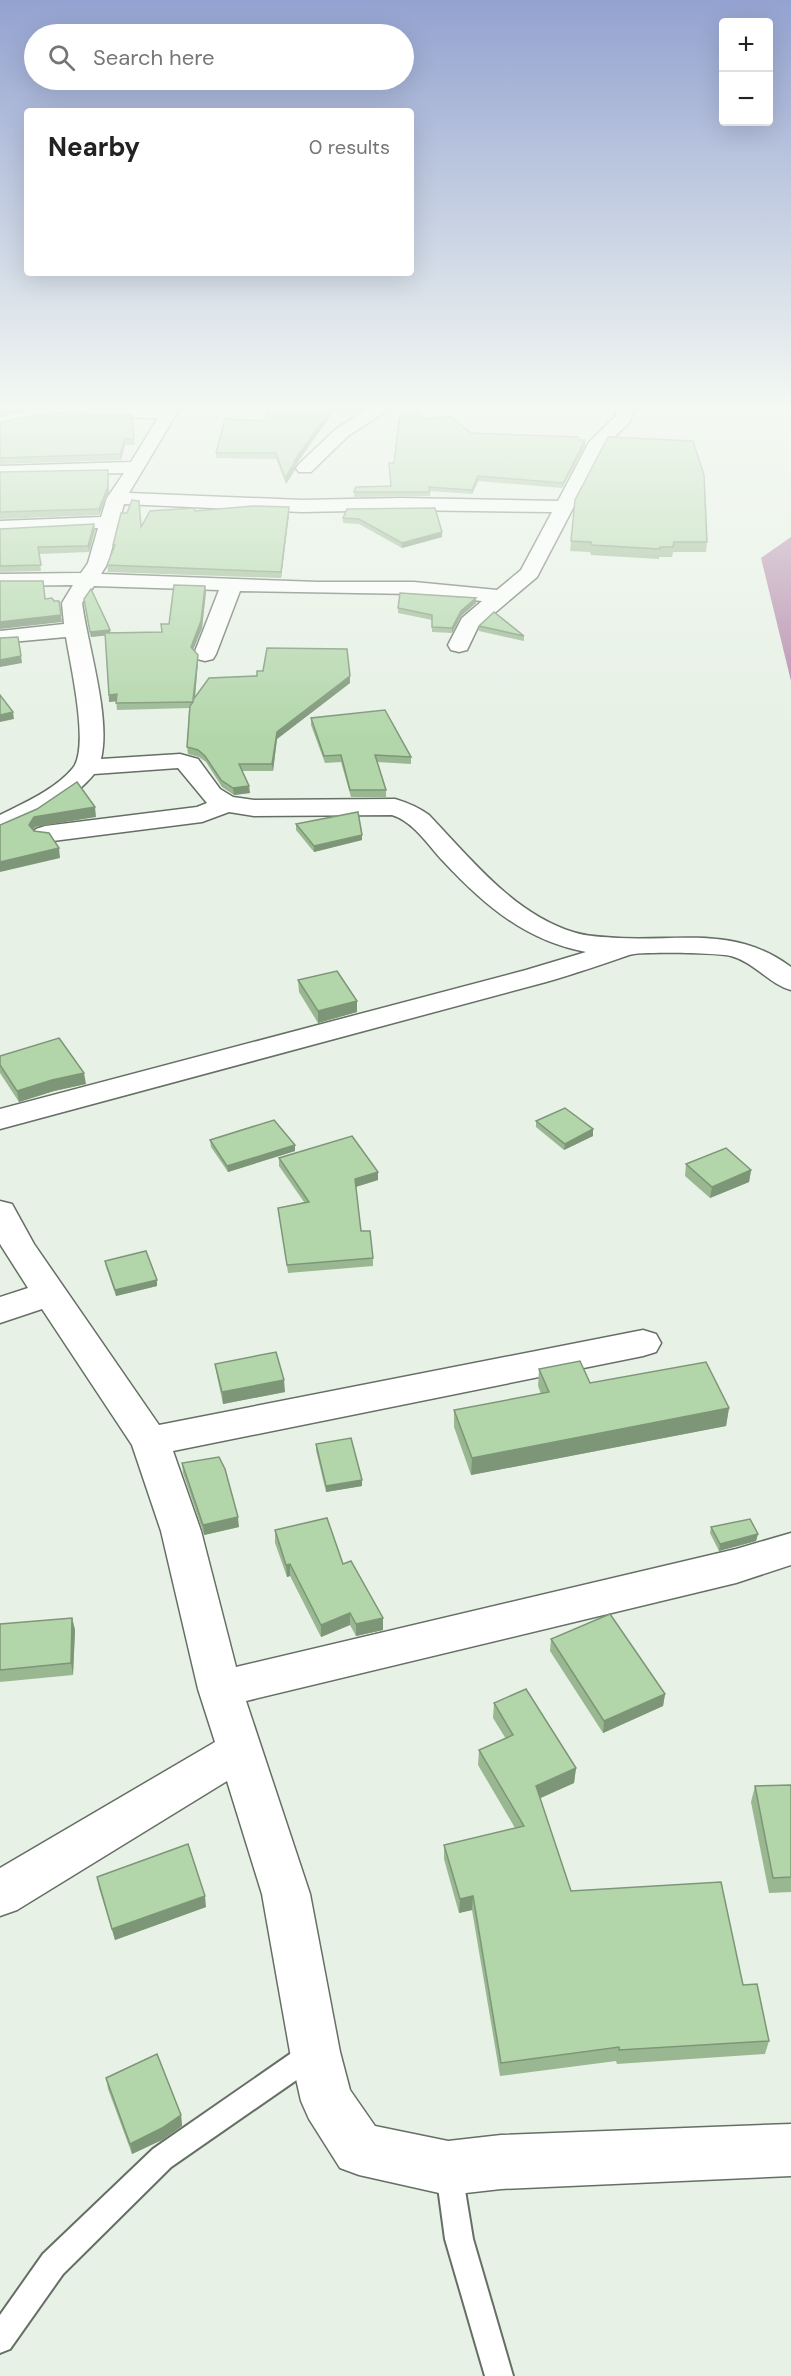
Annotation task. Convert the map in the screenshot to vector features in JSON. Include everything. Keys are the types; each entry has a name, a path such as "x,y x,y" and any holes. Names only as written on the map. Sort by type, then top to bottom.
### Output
{"street":[{"path":"0,825 42,803 75,779 87,766 92,735 72,603 90,579 98,563 111,517"},
{"path":"459,645 468,625 530,573 559,517"},
{"path":"0,527 110,522"},
{"path":"0,580 90,579 318,588 414,588 503,597"},
{"path":"205,654 232,584"},
{"path":"0,637 76,629"},
{"path":"87,766 180,761 189,764 211,794 226,804 254,808 377,805 402,809 420,820 486,890 517,916 564,938 592,944 734,948 772,965 791,981"},
{"path":"45,834 202,814 226,804"},
{"path":"0,1119 524,979 640,945"},
{"path":"0,1212 20,1249 150,1441 181,1531 220,1689 286,1894 315,2052 327,2101 359,2149 448,2168 501,2162 791,2150"},
{"path":"0,1310 50,1294"},
{"path":"150,1441 643,1343"},
{"path":"220,1689 736,1566 791,1549"},
{"path":"0,1894 240,1750"}],"lane":[{"path":"0,2339 53,2264 162,2158 315,2052"},
{"path":"448,2168 459,2239 499,2376"}],"shaded area":[{"path":"791,537 791,681 761,558"}],"building":[{"path":"120,517 140,517 141,527 147,517 288,517 281,572 107,565 115,545 113,545"},
{"path":"438,517 442,532 402,543 359,519 343,518"},
{"path":"573,517 706,517 707,542 674,542 673,547 660,547 660,549 592,545 591,542 571,541"},
{"path":"94,524 88,546 38,547 41,565 0,566 0,529"},
{"path":"0,581 43,581 45,599 52,598 54,601 59,601 61,615 0,622"},
{"path":"174,585 205,586 201,621 191,647 198,655 193,700 209,678 257,676 257,671 263,671 267,648 347,649 350,676 277,732 272,764 239,764 249,786 233,788 221,780 205,756 198,750 187,747 190,706 193,702 116,703 117,694 109,695 105,633 162,632 161,624 169,624"},
{"path":"91,589 110,630 90,632 84,599"},
{"path":"400,593 476,598 461,611 452,628 432,627 432,615 398,608"},
{"path":"494,612 524,636 479,626"},
{"path":"18,637 21,656 0,660 0,638"},
{"path":"0,695 13,712 0,715"},
{"path":"385,710 411,757 375,755 386,790 350,790 341,755 324,756 311,718"},
{"path":"77,782 95,807 34,817 29,825 34,831 49,833 59,848 0,862 0,825 37,809"},
{"path":"358,812 362,835 314,846 296,824"},
{"path":"337,971 357,1001 318,1011 298,980"},
{"path":"59,1038 84,1073 17,1091 0,1065 0,1056"},
{"path":"565,1108 593,1129 565,1144 536,1121"},
{"path":"274,1120 295,1145 227,1166 210,1140"},
{"path":"352,1136 378,1172 355,1179 361,1231 370,1231 373,1258 287,1265 278,1208 309,1202 279,1158"},
{"path":"726,1148 751,1170 712,1187 686,1164"},
{"path":"146,1251 157,1280 115,1290 105,1261"},
{"path":"276,1352 284,1380 222,1392 215,1364"},
{"path":"580,1361 590,1383 706,1362 729,1408 472,1458 454,1410 549,1392 539,1369"},
{"path":"351,1438 362,1480 326,1486 316,1444"},
{"path":"219,1457 225,1469 238,1517 203,1525 182,1463"},
{"path":"327,1518 343,1564 351,1561 383,1618 356,1624 350,1613 321,1625 290,1564 286,1565 275,1530"},
{"path":"750,1519 758,1534 720,1544 711,1527"},
{"path":"610,1614 665,1694 604,1721 551,1639"},
{"path":"72,1618 71,1663 0,1670 0,1624"},
{"path":"526,1689 576,1768 536,1786 571,1891 721,1882 743,1985 757,1984 769,2041 619,2050 619,2047 501,2063 473,1896 460,1899 444,1845 524,1826 479,1750 513,1735 494,1703"},
{"path":"791,1785 791,1877 773,1878 755,1786"},
{"path":"188,1844 205,1896 112,1929 97,1877"},
{"path":"157,2054 181,2115 162,2128 130,2144 106,2078"}]}
